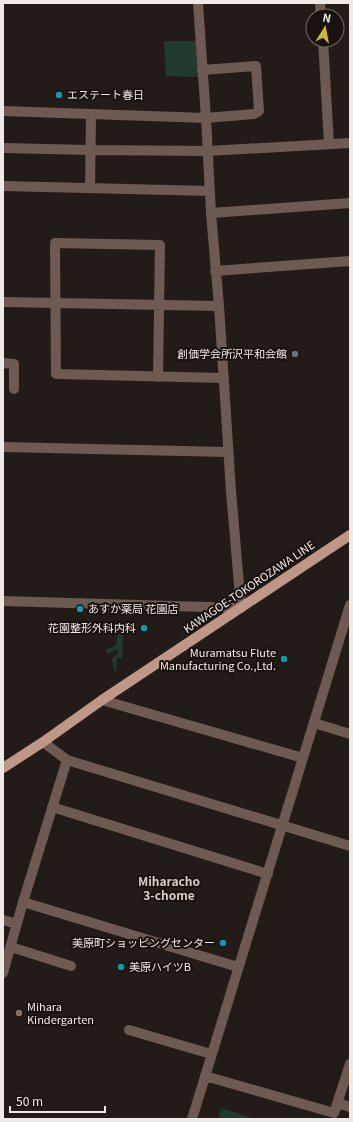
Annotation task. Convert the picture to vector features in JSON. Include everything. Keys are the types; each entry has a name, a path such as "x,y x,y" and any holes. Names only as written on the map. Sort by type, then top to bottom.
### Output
{"main road":[{"name":"KAWAGOE-TOKOROZAWA LINE","path":"3,768 43,742 102,700 350,535"}],"street":[{"path":"3,601 241,608 228,452 219,306 215,271 198,3"},
{"path":"323,48 329,144"},
{"path":"3,111 206,118 254,114 259,111 256,66 202,70"},
{"path":"90,188 91,114"},
{"path":"3,148 208,151 350,143"},
{"path":"3,186 210,191"},
{"path":"211,213 350,203"},
{"path":"158,377 160,245 55,243 56,374 158,377 224,378"},
{"path":"215,271 350,262"},
{"path":"3,302 219,306"},
{"path":"3,363 14,364 14,390"},
{"path":"3,447 228,452"},
{"path":"192,1119 303,758 347,624 350,605"},
{"path":"102,700 303,758"},
{"path":"314,723 350,734"},
{"path":"43,742 67,760 350,846"},
{"path":"3,974 23,902 67,760"},
{"path":"52,806 268,874"},
{"path":"23,902 238,968"},
{"path":"3,920 17,924"},
{"path":"11,948 71,966"},
{"path":"130,1030 211,1054"},
{"path":"205,1076 334,1113 350,1064"},
{"path":"338,1103 350,1107"}],"green space":[{"path":"164,41 197,41 199,77 166,76"},
{"path":"118,634 123,634 122,658 117,658 116,673 112,666 114,664 111,659 119,653 116,649 108,654 106,650 116,645"},
{"path":"221,1108 256,1119 218,1119"}],"place":[{"name":"エステート春日","path":"59,95"},
{"name":"創価学会所沢平和会館","path":"295,354"},
{"name":"あすか薬局 花園店","path":"80,609"},
{"name":"花園整形外科内科","path":"144,628"},
{"name":"Muramatsu Flute Manufacturing Co.,Ltd.","path":"284,659"},
{"name":"美原町ショッピングセンター","path":"223,943"},
{"name":"美原ハイツB","path":"121,967"},
{"name":"Mihara Kindergarten","path":"19,1013"}],"district":[{"name":"Miharacho 3-chome","path":"169,889"}]}
